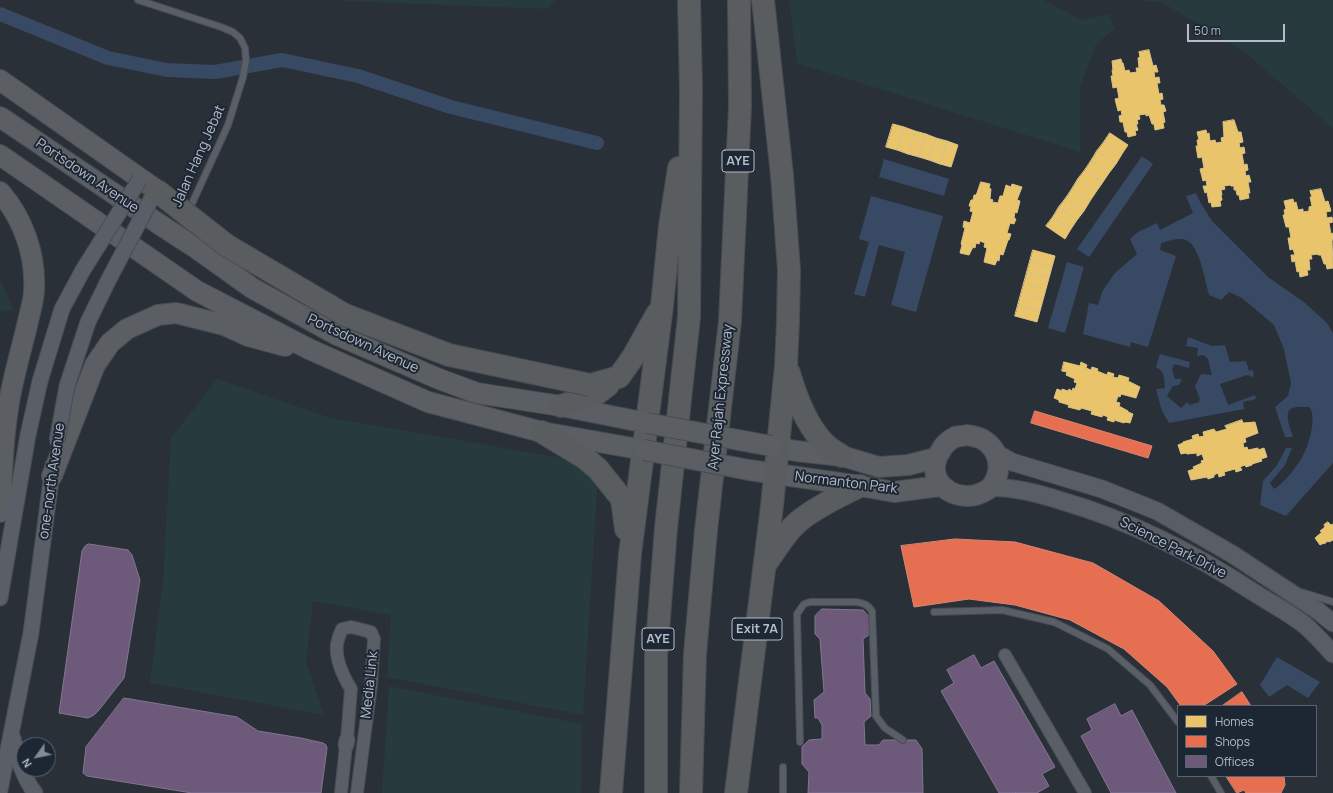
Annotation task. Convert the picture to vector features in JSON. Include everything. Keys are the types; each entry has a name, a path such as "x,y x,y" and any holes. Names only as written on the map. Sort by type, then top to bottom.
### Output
{"highway":[{"name":"AYE","path":"656,793 657,649 666,528 689,317 691,90 689,0"},
{"name":"Ayer Rajah Expressway","path":"691,793 695,654 706,530 730,321 740,106 739,0"},
{"path":"763,0 781,169 789,270 786,366 774,447 772,474"},
{"path":"0,80 148,184 226,245 345,316 449,355 590,385 619,377"},
{"path":"611,793 630,554 662,306 670,226 691,90"},
{"name":"Portsdown Avenue","path":"0,117 166,225 252,288 337,335 439,379 476,393 561,406 774,447"},
{"name":"Portsdown Avenue","path":"0,155 197,291 309,350 428,402 542,432 772,474"},
{"path":"0,192 8,200 18,218 28,243 34,271 34,292 10,397 3,456 0,512"},
{"path":"561,406 596,395 619,377 633,357 662,306"},
{"path":"52,476 95,365 110,343 127,329 158,315 176,313 224,325 248,336 277,344 309,350"},
{"path":"786,366 798,400 813,429 822,442 842,456"},
{"path":"542,432 585,458 598,469 622,499 630,554"},
{"path":"967,435 981,439 991,446 996,454 999,465 997,478 991,487 982,494 969,497 950,493 940,486 934,471 936,458 944,446 955,438 967,435"},
{"name":"Normanton Park","path":"774,447 842,456 879,466 908,465 936,458"},
{"name":"Normanton Park","path":"772,474 894,492 940,486"},
{"name":"Exit 7A","path":"736,793 751,708 758,653 772,474"},
{"path":"766,565 784,537 798,522 829,501 860,486"}],"main road":[{"name":"Science Park Drive","path":"996,454 1012,462 1102,489 1157,511 1232,554 1317,610 1333,623"},
{"name":"Science Park Drive","path":"991,487 1027,490 1089,508 1148,532 1223,571 1305,626 1322,641 1332,653"}],"street":[{"name":"one-north Avenue","path":"0,598 28,435 40,381 62,309 83,270 148,184"},
{"name":"one-north Avenue","path":"0,790 31,633 57,441 67,386 88,322 109,279 148,184"},
{"name":"Media Link","path":"341,793 352,689 347,682 337,658 337,643 342,629 352,627 371,632 374,639 371,685 357,793"},
{"path":"1005,655 1084,791"},
{"path":"12,731 18,760 28,784 35,793"}],"lane":[{"name":"Jalan Hang Jebat","path":"138,0 233,32 240,38 245,48 246,60 243,77 228,125 184,222"},
{"path":"1284,588 1303,592 1333,602"},
{"path":"800,742 797,614 804,604 810,602 864,603 872,611 876,716 885,728 903,740"},
{"path":"934,612 1002,610 1054,622 1108,649 1150,685 1177,721"},
{"path":"783,767 783,793"},
{"path":"1211,777 1220,793"}],"green space":[{"path":"341,0 555,0 547,9"},
{"path":"789,0 1044,0 1081,20 1109,14 1115,29 1096,44 1080,88 1080,152 797,63"},
{"path":"1131,0 1333,0 1333,128 1242,50 1161,2"},
{"path":"0,278 13,310 0,312"},
{"path":"217,379 331,418 574,460 598,478 583,715 387,677 391,615 313,601 306,662 324,715 150,683 163,581 171,438"},
{"path":"389,686 582,724 581,793 382,793"}],"water":[{"path":"1142,156 1153,164 1089,257 1077,249"},
{"path":"884,159 949,179 944,196 879,177"},
{"path":"1196,193 1212,221 1268,277 1305,303 1327,323 1333,333 1333,463 1286,516 1260,505 1263,481 1277,465 1286,448 1292,448 1285,465 1270,483 1274,489 1286,479 1295,467 1304,454 1309,441 1313,418 1312,412 1309,407 1296,407 1290,410 1288,413 1288,421 1293,437 1285,437 1275,407 1288,396 1291,383 1284,349 1274,325 1242,298 1229,292 1221,300 1209,295 1201,264 1195,249 1191,244 1186,240 1180,239 1161,243 1160,250 1176,256 1148,347 1131,342 1130,347 1083,334 1089,303 1098,305 1103,290 1115,273 1137,254 1130,239 1138,232 1157,223 1160,230 1193,213 1186,196"},
{"path":"871,196 943,216 916,312 891,305 905,252 879,245 865,297 854,294 869,242 859,239"},
{"path":"1067,262 1084,267 1065,333 1048,328"},
{"path":"1188,337 1212,346 1225,345 1230,362 1246,361 1249,371 1253,370 1254,377 1247,375 1220,384 1228,405 1255,395 1256,399 1243,402 1244,409 1169,423 1162,411 1156,389 1165,388 1163,373 1156,367 1160,354 1190,362 1189,368 1174,364 1172,370 1175,379 1182,379 1179,385 1173,386 1167,396 1181,408 1187,402 1190,405 1199,402 1200,399 1195,386 1201,374 1212,375 1208,359 1204,355 1197,356 1198,348 1186,346"},
{"path":"1277,657 1320,682 1308,698 1287,685 1269,697 1260,685"}],"building: Homes":[{"path":"1149,50 1153,66 1156,65 1158,72 1154,72 1155,78 1159,77 1160,83 1157,83 1159,94 1162,93 1163,99 1160,100 1161,105 1164,105 1166,111 1163,112 1165,122 1163,123 1164,128 1155,130 1154,124 1152,124 1149,115 1139,115 1140,119 1137,120 1138,124 1136,124 1138,130 1135,131 1136,135 1128,137 1127,132 1125,132 1123,122 1120,122 1119,116 1122,115 1121,110 1118,111 1115,99 1119,98 1117,87 1113,88 1111,76 1113,76 1112,61 1121,59 1125,71 1129,70 1130,73 1137,72 1136,68 1139,68 1139,52"},
{"path":"1234,120 1238,132 1241,132 1243,142 1239,143 1240,148 1244,147 1245,153 1242,154 1244,165 1247,164 1248,170 1245,171 1246,176 1249,175 1251,182 1248,182 1250,193 1248,193 1249,198 1240,200 1236,190 1234,190 1234,186 1224,186 1225,189 1221,190 1221,206 1212,207 1211,202 1209,203 1207,192 1205,193 1203,186 1207,186 1206,180 1203,181 1200,169 1204,168 1202,157 1198,158 1196,146 1198,146 1197,140 1199,140 1197,132 1206,130 1207,134 1209,133 1210,141 1215,140 1216,143 1222,142 1221,138 1224,137 1223,122"},
{"path":"893,124 904,127 897,150 886,147"},
{"path":"904,127 915,131 908,154 897,150"},
{"path":"915,131 926,134 919,157 908,154"},
{"path":"1110,133 1128,145 1122,154 1104,142"},
{"path":"926,134 936,138 929,160 919,157"},
{"path":"936,138 947,141 940,164 929,160"},
{"path":"947,141 958,145 951,167 940,164"},
{"path":"1104,142 1122,154 1116,164 1097,151"},
{"path":"1097,151 1116,164 1109,173 1091,161"},
{"path":"1091,161 1109,173 1103,182 1085,170"},
{"path":"1085,170 1103,182 1096,192 1078,179"},
{"path":"1078,179 1096,192 1090,201 1072,189"},
{"path":"981,182 990,184 990,199 993,200 992,202 998,203 1000,196 1003,196 1006,185 1011,187 1012,184 1022,187 1017,200 1020,201 1017,213 1015,212 1014,218 1016,219 1014,224 1010,223 1007,233 1011,234 1009,240 1003,255 1000,254 999,261 997,260 995,265 984,262 987,248 984,247 985,243 980,241 979,244 976,243 975,248 973,247 969,255 960,253 965,228 963,227 964,221 970,223 973,212 970,211 971,206 969,206 974,195 976,195"},
{"path":"1072,189 1090,201 1084,211 1066,198"},
{"path":"1321,189 1325,202 1328,201 1331,211 1326,212 1327,218 1332,217 1333,222 1329,223 1331,234 1333,233 1333,268 1327,269 1321,255 1311,255 1312,259 1309,259 1310,270 1307,270 1308,275 1300,277 1299,271 1297,272 1295,261 1292,262 1291,255 1295,255 1293,249 1290,250 1288,238 1291,238 1289,227 1286,227 1283,215 1285,215 1284,210 1286,209 1284,201 1293,199 1294,203 1296,202 1298,210 1303,209 1303,212 1309,211 1309,207 1312,206 1310,191"},
{"path":"1066,198 1084,211 1077,220 1059,207"},
{"path":"1059,207 1077,220 1071,229 1053,217"},
{"path":"1053,217 1071,229 1065,239 1046,226"},
{"path":"1033,250 1055,256 1052,267 1030,261"},
{"path":"1030,261 1052,267 1049,278 1027,272"},
{"path":"1027,272 1049,278 1046,289 1024,283"},
{"path":"1024,283 1046,289 1043,300 1021,294"},
{"path":"1021,294 1043,300 1040,311 1018,305"},
{"path":"1018,305 1040,311 1037,322 1015,316"},
{"path":"1064,362 1080,366 1081,362 1087,365 1086,368 1091,370 1092,367 1107,375 1108,372 1114,374 1113,377 1118,378 1119,375 1129,378 1128,381 1140,387 1136,398 1121,394 1120,397 1118,396 1116,402 1120,403 1119,406 1133,414 1130,423 1107,420 1108,417 1091,414 1092,411 1081,408 1080,410 1068,407 1069,405 1059,402 1059,400 1054,398 1057,389 1068,391 1069,389 1072,391 1073,388 1075,389 1077,383 1074,382 1075,379 1066,375 1067,372 1062,371"},
{"path":"1242,420 1243,423 1255,422 1258,433 1245,438 1246,442 1243,443 1244,448 1247,447 1248,450 1258,448 1258,450 1264,448 1267,457 1252,465 1240,467 1242,470 1236,472 1235,469 1224,472 1225,475 1219,477 1218,473 1214,475 1214,477 1208,479 1207,477 1191,480 1188,471 1194,469 1193,467 1202,463 1201,461 1204,460 1202,454 1197,456 1197,453 1181,454 1178,445 1193,439 1192,436 1198,434 1199,437 1204,436 1203,432 1214,429 1216,432 1227,429 1225,426"},
{"path":"1328,522 1331,525 1333,524 1333,540 1320,545 1315,538 1322,532 1320,531"}],"building: Shops":[{"path":"1035,411 1152,446 1148,458 1031,423"},
{"path":"955,539 1015,542 1093,563 1159,601 1213,651 1237,684 1205,705 1180,705 1167,687 1124,649 1070,620 1015,605 969,599 914,607 901,546"},
{"path":"1242,692 1250,705 1223,705"},
{"path":"1227,777 1284,777 1285,785 1281,793 1246,793 1244,790 1237,793"}],"building: Offices":[{"path":"89,544 128,550 132,555 140,580 124,678 99,710 88,718 59,713 82,551 85,546"},
{"path":"822,609 863,610 870,618 870,634 863,639 865,693 870,699 871,716 864,722 865,745 879,745 883,740 916,740 922,749 923,793 808,793 809,772 802,764 802,747 809,740 822,739 822,725 818,718 815,718 814,700 824,692 820,639 815,634 815,616"},
{"path":"974,655 981,668 994,661 1055,767 1042,774 1049,786 1037,793 999,793 941,691 954,683 947,670"},
{"path":"124,698 237,717 258,731 323,743 327,748 321,793 192,793 87,776 83,773 86,747"},
{"path":"1115,704 1121,716 1132,710 1176,793 1111,793 1081,736 1092,730 1087,719"}],"waterway":[{"path":"0,14 108,58 167,70 215,72 282,60 358,76 451,107 597,143"}]}
